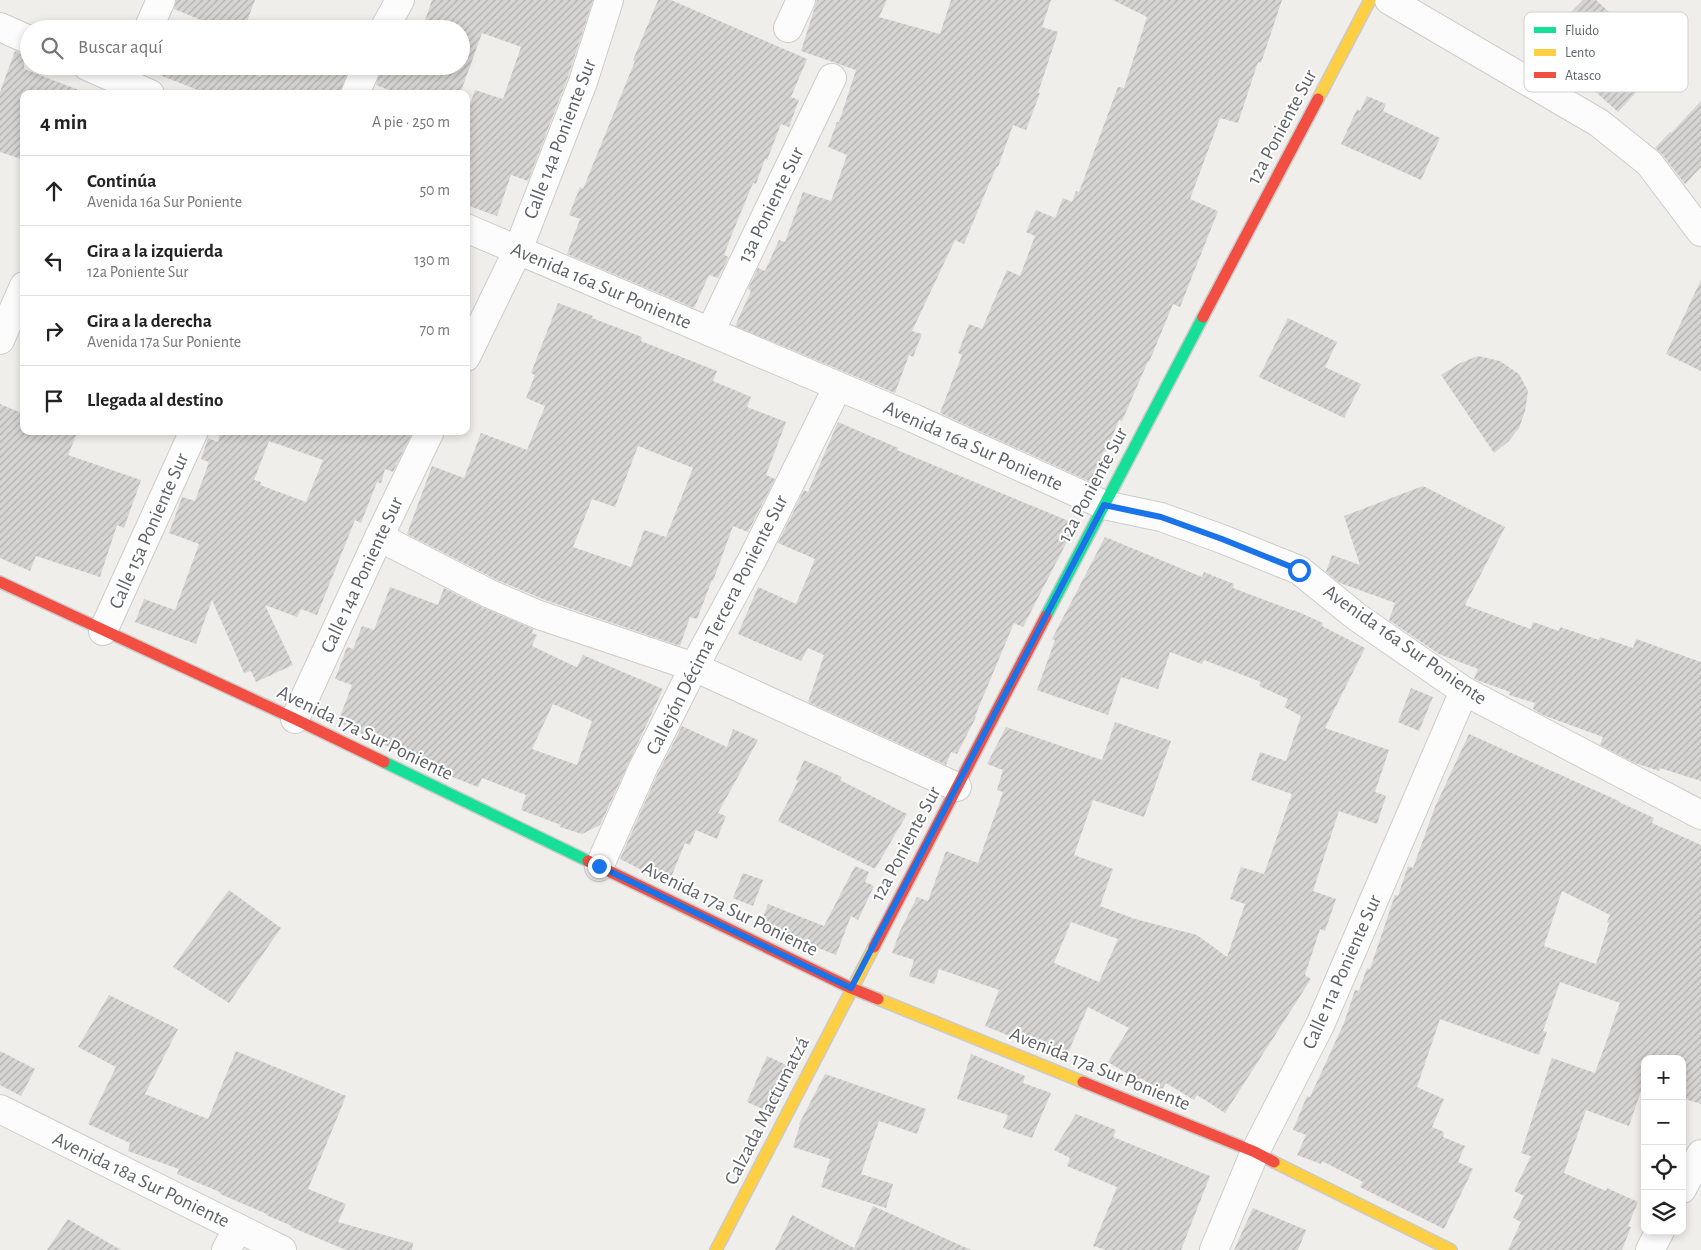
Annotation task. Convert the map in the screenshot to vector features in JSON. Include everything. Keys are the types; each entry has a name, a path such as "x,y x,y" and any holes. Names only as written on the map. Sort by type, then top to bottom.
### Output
{"street":[{"path":"152,20 161,0"},
{"path":"389,20 400,0"},
{"name":"Calle 14a Poniente Sur","path":"470,348 518,250 583,82 609,0"},
{"path":"788,28 802,0"},
{"name":"12a Poniente Sur","path":"851,988 1370,0"},
{"path":"1389,0 1524,79"},
{"path":"0,27 20,36"},
{"path":"109,75 142,90"},
{"path":"357,90 363,75"},
{"name":"13a Poniente Sur","path":"710,332 832,78"},
{"path":"1546,92 1599,123 1649,163 1701,232"},
{"name":"Avenida 16a Sur Poniente","path":"470,230 913,418 1104,505 1161,517 1299,570 1357,617 1464,691 1701,815"},
{"path":"0,340 20,295"},
{"name":"Callejón Décima Tercera Poniente Sur","path":"599,866 642,768 752,560 838,386"},
{"name":"Calle 15a Poniente Sur","path":"103,631 192,435"},
{"name":"Calle 14a Poniente Sur","path":"295,719 428,435"},
{"path":"379,538 490,594 539,615 694,667 957,787"},
{"name":"Avenida 17a Sur Poniente","path":"0,582 295,719 851,988 1255,1152 1451,1250"},
{"name":"Calle 11a Poniente Sur","path":"1214,1250 1255,1152 1320,1025 1464,691"},
{"name":"Calzada Mactumatzá","path":"716,1250 851,988"},
{"name":"Avenida 18a Sur Poniente","path":"0,1109 232,1239 282,1250"},
{"path":"1686,1182 1701,1154"},
{"path":"1650,1250 1658,1235"}],"building":[{"path":"176,0 255,0 247,20 201,20 174,9"},
{"path":"432,0 593,0 568,77 528,181 511,175 497,216 470,206 470,104 475,90 503,99 521,47 482,33 470,66 470,20 425,20"},
{"path":"658,0 671,0 807,59 791,97 799,100 789,127 781,124 767,160 765,159 756,184 753,183 732,234 724,255 729,257 718,278 709,275 694,308 567,254 580,219 569,215 580,187 583,189"},
{"path":"817,0 887,0 879,17 940,34 951,0 1051,0 1042,27 1058,32 1038,93 1040,93 1026,130 1013,125 998,167 964,244 955,240 912,331 922,334 913,357 909,355 895,393 735,326 751,291 748,289 758,268 765,271 779,240 785,242 803,192 831,201 847,155 828,147 837,122 839,122 856,70 801,51"},
{"path":"1113,0 1282,0 1261,63 1258,62 1238,123 1220,118 1190,199 1218,211 1180,307 1173,304 1122,421 1119,420 1091,482 940,413 962,355 958,353 969,324 982,329 1007,270 1020,276 1035,236 1026,232 1036,210 1055,218 1063,198 1072,202 1076,191 1079,192 1118,87 1124,88 1147,17"},
{"path":"1583,0 1596,0 1609,12 1571,12"},
{"path":"15,51 20,53 20,75 40,75 79,90 20,90 20,159 0,152 0,92"},
{"path":"160,75 257,75 261,77 262,75 347,75 341,90 198,90"},
{"path":"379,75 467,75 461,90 389,90 376,85"},
{"path":"1596,92 1636,92 1618,112"},
{"path":"1367,96 1386,104 1383,111 1440,138 1421,180 1341,144 1357,109 1360,111"},
{"path":"1701,101 1701,167 1685,184 1655,148"},
{"path":"1701,280 1701,371 1666,354"},
{"path":"558,303 642,337 641,341 717,371 713,381 751,397 747,407 786,422 766,475 775,479 748,532 733,526 697,619 690,617 680,646 545,600 497,580 407,534 432,466 464,478 481,433 527,450 545,406 526,398 535,375 531,373","holes":["638,446 693,468 666,537 644,530 631,567 573,547 592,499 615,507"]},
{"path":"1288,318 1337,342 1325,367 1361,384 1344,418 1259,377"},
{"path":"1478,356 1500,361 1519,374 1528,391 1525,411 1519,428 1509,441 1494,453 1441,375 1460,363"},
{"path":"0,404 20,412 20,435 76,435 68,455 141,480 124,528 117,525 100,577 36,556 30,571 0,558"},
{"path":"838,422 898,448 897,450 1076,524 1023,627 1014,623 976,717 957,754 951,752 946,765 808,702 824,655 808,648 801,661 738,634 758,587 796,604 815,559 778,543 804,490 808,492"},
{"path":"219,435 411,435 393,472 385,469 381,483 377,482 361,523 355,520 317,615 301,609 297,617 265,605 293,665 256,682 251,671 244,673 212,600 196,644 135,622 144,599 175,610 199,544 169,533 182,497 195,501 209,462 201,459 208,438 218,442","holes":["269,441 323,460 306,502 260,485 261,482 254,480"]},
{"path":"1423,486 1505,527 1465,605 1531,629 1533,622 1559,631 1560,627 1599,640 1600,637 1633,648 1636,639 1701,662 1701,781 1660,768 1659,771 1635,763 1600,745 1603,737 1543,715 1533,709 1535,703 1509,695 1510,692 1474,679 1478,669 1439,654 1389,620 1395,603 1340,583 1326,572 1332,555 1360,565 1344,516"},
{"path":"1105,537 1202,577 1204,572 1234,584 1233,588 1294,610 1323,623 1322,626 1365,648 1325,728 1389,750 1375,792 1386,796 1377,824 1339,811 1313,891 1336,899 1325,931 1320,929 1305,975 1311,979 1225,1113 1197,1095 1194,1100 1166,1083 1161,1091 1141,1078 1139,1081 1108,1062 1129,1028 1088,1007 1067,1055 1036,1042 1034,1046 985,1026 999,990 939,969 934,984 909,976 914,960 892,953 900,931 917,897 928,901 946,851 978,863 1003,792 997,790 1003,770 987,764 1006,727 1102,760 1115,722 1171,741 1144,817 1093,800 1074,855 1113,869 1100,906 1135,919 1197,935 1227,957 1245,904 1230,899 1241,867 1264,874 1292,794 1251,780 1260,752 1286,761 1301,716 1284,707 1288,699 1259,686 1261,682 1204,660 1202,664 1170,652 1158,689 1121,677 1108,715 1037,690 1055,640 1052,639","holes":["1071,922 1118,939 1099,982 1054,963"]},
{"path":"390,587 438,605 444,588 533,629 532,633 537,635 532,646 574,666 577,667 583,655 663,689 600,825 582,834 560,827 561,825 521,810 526,795 482,778 478,787 442,773 338,722 352,685 335,679 347,647 353,649 362,626 374,630","holes":["553,704 592,721 577,765 532,749"]},
{"path":"1411,688 1433,697 1419,731 1398,722"},
{"path":"682,726 727,747 733,729 758,740 718,813 726,816 717,839 696,830 690,845 685,843 670,880 644,871 620,859 657,775"},
{"path":"1469,734 1619,801 1654,818 1652,823 1701,845 1701,1104 1686,1099 1686,1055 1641,1055 1641,1091 1629,1126 1586,1110 1564,1173 1606,1191 1607,1188 1638,1202 1628,1226 1631,1227 1622,1250 1508,1250 1521,1222 1513,1218 1524,1196 1514,1191 1531,1156 1521,1153 1552,1058 1595,1073 1620,1003 1560,982 1543,1031 1547,1032 1539,1055 1440,1019 1417,1087 1444,1099 1432,1127 1444,1132 1443,1137 1465,1146 1458,1162 1473,1169 1444,1229 1360,1187 1363,1182 1322,1161 1321,1164 1297,1155 1306,1135 1293,1130 1307,1096 1310,1097 1344,1023 1355,990 1359,991 1367,968 1370,969 1395,895 1398,896 1408,866 1413,868 1435,807","holes":["1562,891 1610,915 1607,922 1609,923 1596,964 1544,946"]},
{"path":"804,760 842,777 840,780 907,814 875,869 778,821 798,781 796,780"},
{"path":"855,866 869,872 865,882 874,886 858,920 851,916 836,955 760,925 768,904 824,926"},
{"path":"743,873 763,880 753,906 733,898"},
{"path":"229,890 281,928 229,1003 173,967"},
{"path":"109,995 178,1029 145,1094 208,1119 236,1051 346,1096 308,1189 346,1204 338,1222 413,1243 412,1250 346,1250 291,1227 267,1214 220,1194 220,1192 177,1174 179,1169 128,1151 130,1143 88,1124 116,1067 78,1047"},
{"path":"0,1051 35,1069 21,1096 0,1085"},
{"path":"971,1054 1025,1076 1023,1083 1051,1093 1032,1138 1003,1128 1008,1115 957,1099"},
{"path":"767,1056 793,1068 770,1112 747,1102"},
{"path":"825,1074 926,1109 917,1134 879,1121 861,1174 893,1184 886,1208 821,1187 830,1159 793,1147 799,1124"},
{"path":"1076,1114 1116,1130 1113,1137 1210,1176 1181,1250 1106,1250 1093,1246 1117,1187 1067,1166 1070,1158 1054,1150"},
{"path":"873,1206 971,1250 775,1250 792,1215 854,1248"},
{"path":"1253,1208 1306,1230 1298,1250 1234,1250"},
{"path":"68,1219 121,1250 47,1250"}],"traffic: fast":[{"path":"1046,616 1203,317"},
{"path":"384,762 588,861"}],"traffic: slow":[{"path":"1318,99 1370,0"},
{"path":"716,1250 874,947"},
{"path":"878,999 1083,1082"},
{"path":"1274,1162 1451,1250"}],"traffic: jam":[{"path":"1203,317 1318,99"},
{"path":"0,582 384,762"},
{"path":"874,947 1046,616"},
{"path":"588,861 851,988 878,999"},
{"path":"1083,1082 1255,1152 1274,1162"}],"route":[{"path":"599,866 851,988 1104,505 1161,517 1299,570"}]}
